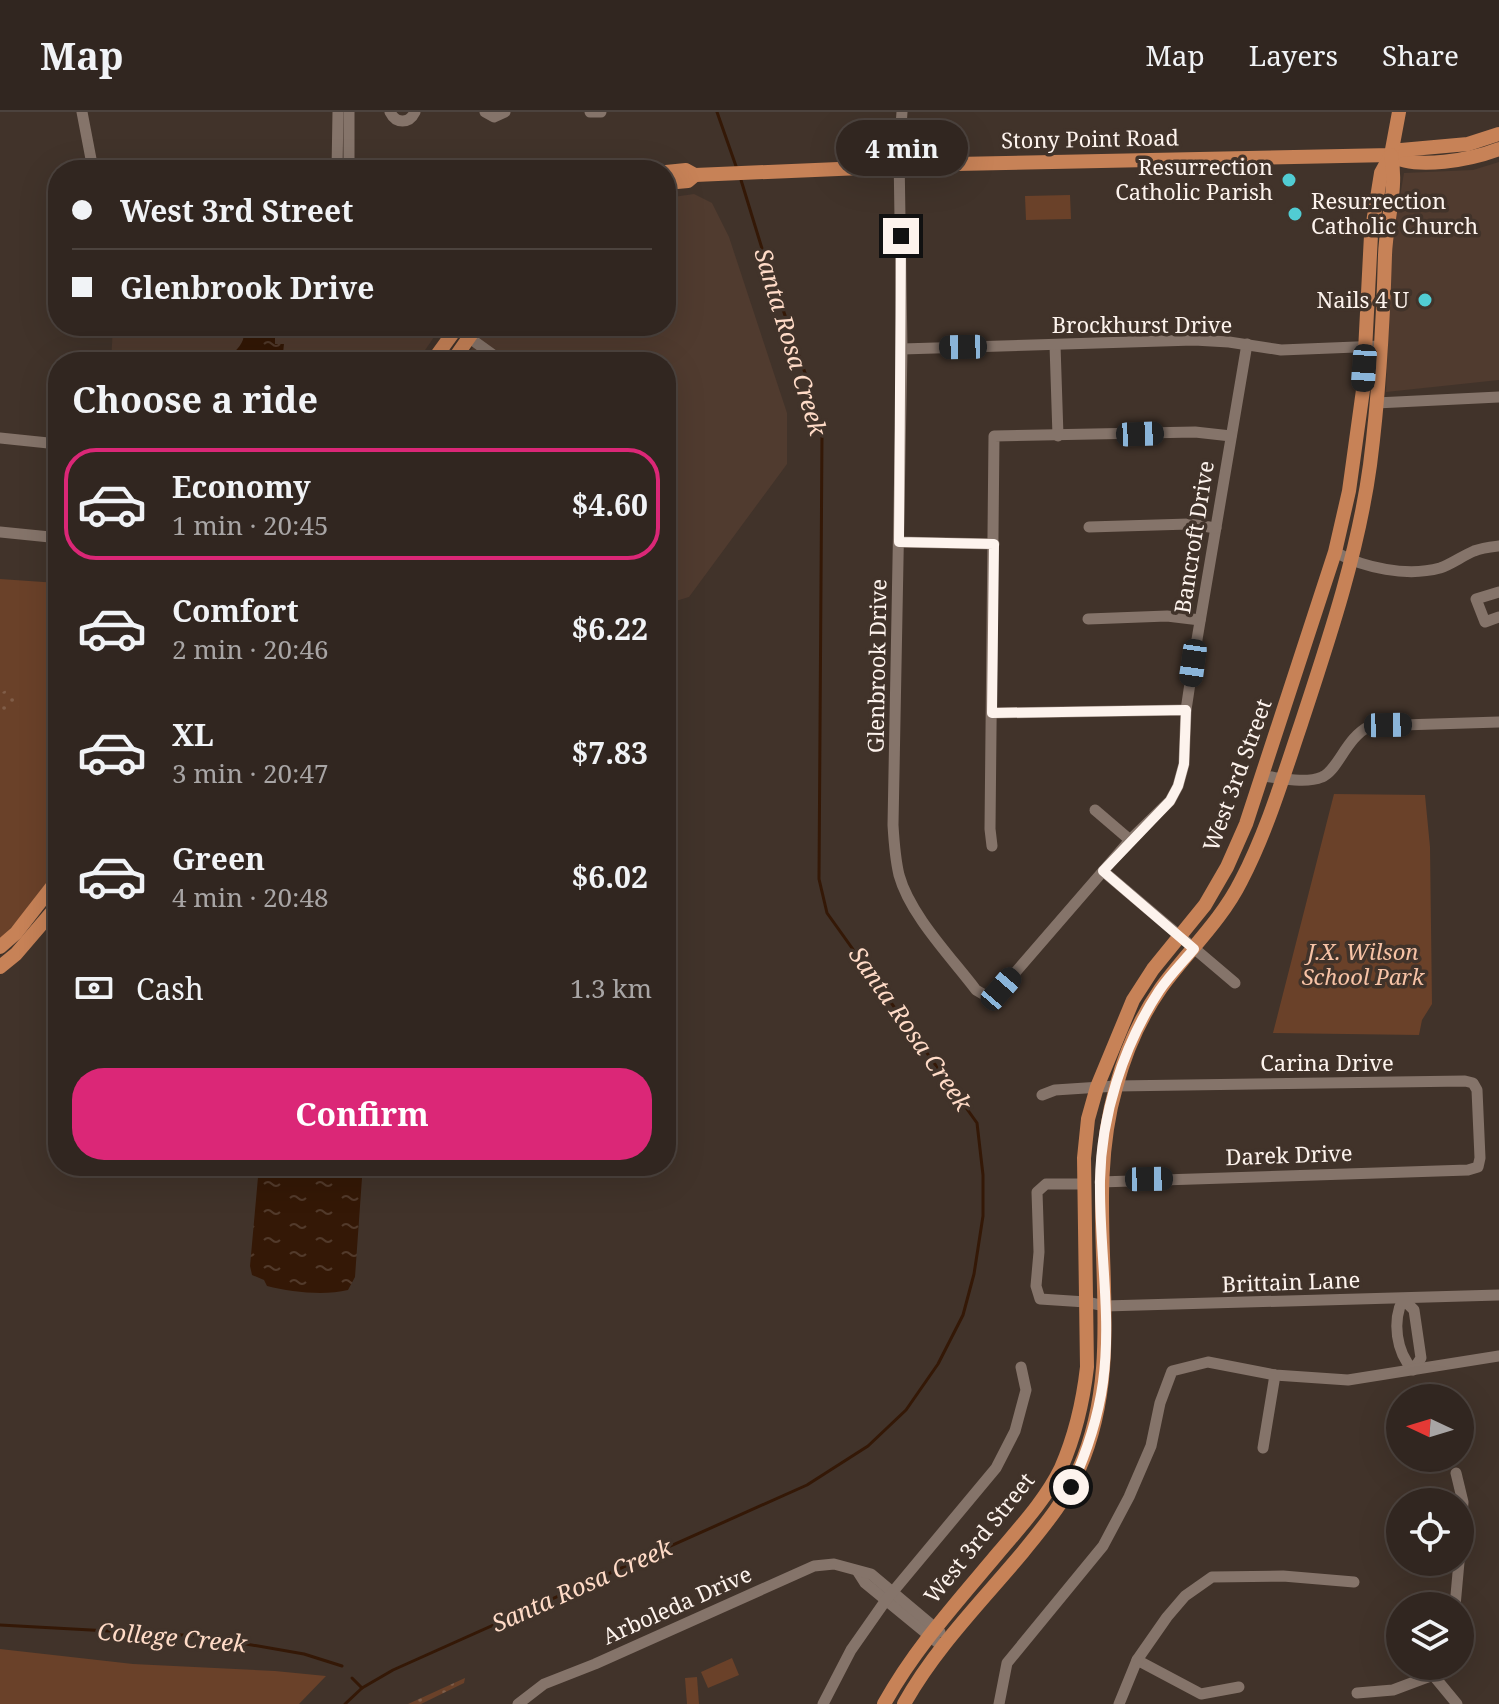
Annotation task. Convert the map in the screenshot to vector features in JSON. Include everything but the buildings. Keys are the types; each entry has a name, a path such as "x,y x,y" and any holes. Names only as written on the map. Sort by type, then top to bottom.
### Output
{"main road":[{"name":"West 3rd Street","path":"884,1704 932,1632 1026,1520 1059,1470 1074,1432 1087,1367 1084,1143 1097,1087 1133,1000 1153,969 1205,905 1227,867 1263,776 1335,552 1359,430 1371,235 1381,173 1391,155 1399,112"},
{"name":"Stony Point Road","path":"676,182 716,172 1391,155 1401,150 1468,144 1499,134"},
{"name":"Stony Point Road","path":"1391,155 1400,161 1450,161 1499,149"},
{"name":"West 3rd Street","path":"904,1704 946,1643 1047,1522 1071,1487 1086,1451 1104,1379 1105,1306 1100,1182 1104,1137 1116,1086 1133,1038 1151,1003 1240,884 1283,778 1351,561 1370,466 1381,346 1386,239 1395,173 1391,155"},
{"name":"Stony Point Road","path":"676,171 686,170 695,175"},
{"path":"0,947 16,933 48,892"},
{"path":"0,967 16,954 48,917"}],"street":[{"path":"82,112 91,159"},
{"path":"337,160 338,112"},
{"path":"349,112 349,160"},
{"path":"390,112 402,121 411,119 415,112"},
{"path":"485,112 494,117 505,112"},
{"path":"590,112 601,112"},
{"name":"Glenbrook Drive","path":"902,112 899,167 902,349 893,825 895,858 907,895 919,915 976,990 988,997"},
{"path":"477,336 493,352"},
{"name":"Brockhurst Drive","path":"902,349 1194,340 1296,350 1381,346"},
{"name":"Bancroft Drive","path":"988,997 1001,989 1130,840 1170,801 1178,786 1184,764 1186,710 1200,620 1247,344"},
{"path":"1055,345 1058,436"},
{"path":"1376,403 1499,397"},
{"path":"992,846 994,436 1195,432 1231,436"},
{"path":"0,438 48,443"},
{"path":"1089,527 1189,524 1216,528"},
{"path":"0,532 48,537"},
{"path":"899,542 994,544"},
{"path":"1335,552 1351,561 1404,571 1443,567 1476,550 1499,546"},
{"path":"1499,592 1476,599 1485,622 1499,617"},
{"path":"1088,619 1167,616 1200,620"},
{"path":"992,713 1186,710"},
{"path":"1263,776 1320,778 1327,774 1353,737 1370,726 1499,722"},
{"path":"1095,810 1130,840"},
{"path":"1103,871 1235,983"},
{"name":"Carina Drive","path":"1042,1095 1055,1090 1116,1086 1465,1081 1473,1083 1477,1090 1478,1167"},
{"name":"Darek Drive","path":"1100,1182 1468,1170 1478,1167"},
{"name":"Brittain Lane","path":"1084,1184 1046,1184 1037,1192 1039,1252 1036,1286 1040,1299 1105,1306 1499,1295"},
{"path":"1403,1299 1414,1310 1421,1358 1413,1370 1402,1358 1396,1314 1403,1299"},
{"path":"999,1704 1007,1663 1103,1546 1129,1497 1151,1446 1160,1403 1172,1371 1208,1362 1275,1375 1348,1380 1499,1356"},
{"path":"823,1704 851,1650 889,1596 996,1468 1015,1431 1026,1390 1021,1367"},
{"path":"1263,1448 1275,1375"},
{"path":"1456,1473 1460,1488"},
{"name":"Arboleda Drive","path":"518,1704 544,1684 814,1566 834,1564 871,1574 889,1596 946,1643"},
{"path":"1119,1704 1137,1660 1185,1596 1212,1577 1283,1576 1354,1582"},
{"path":"1137,1660 1201,1694 1239,1687"},
{"path":"1357,1693 1393,1690 1415,1680"},
{"path":"1441,1680 1457,1704"}],"shaded area":[{"path":"1499,162 1499,380 1386,392 1392,242 1404,173 1473,170"},
{"path":"694,194 712,203 729,237 787,413 787,464 689,597 676,601 676,352 469,352 481,336 676,336 676,197"},
{"path":"112,336 434,337 424,352 112,352"}],"green space":[{"path":"1070,195 1071,219 1026,220 1025,196"},
{"path":"0,579 48,582 48,881 23,915 0,939"},
{"path":"9,690 19,697 17,709 9,712 1,709 1,693"},
{"name":"J.X. Wilson School Park","path":"1334,794 1425,795 1430,847 1432,1004 1422,1020 1419,1035 1273,1033"},
{"path":"0,1649 133,1664 326,1676 299,1704 0,1704"},
{"path":"732,1658 739,1675 708,1688 701,1672"},
{"path":"697,1677 699,1704 687,1704 685,1678"},
{"path":"465,1678 464,1683 421,1704 408,1704"}],"water":[{"path":"243,336 275,336 275,344 284,344 283,352 234,352"},
{"path":"258,1176 362,1176 355,1277 348,1290 318,1293 267,1286 264,1280 252,1275 250,1266"}],"waterway":[{"name":"Santa Rosa Creek","path":"717,112 737,169"},
{"name":"Santa Rosa Creek","path":"345,1704 362,1688 393,1670 807,1485 868,1446 906,1410 938,1364 963,1315 974,1274 983,1216 983,1175 977,1123 827,913 819,879 822,435 812,393 741,180"},
{"name":"College Creek","path":"0,1625 200,1636 304,1654 342,1666"},
{"name":"College Creek","path":"352,1678 362,1688"}],"place":[{"name":"Resurrection Catholic Parish","path":"1289,180"},
{"name":"Resurrection Catholic Church","path":"1295,214"},
{"name":"Nails 4 U","path":"1425,300"}],"route":[{"path":"901,236 899,542 994,544 992,713 1186,710 1184,764 1178,786 1170,801 1103,871 1194,949 1161,987 1142,1020 1125,1058 1109,1114 1100,1182 1105,1306 1104,1379 1086,1451 1071,1487"}]}
